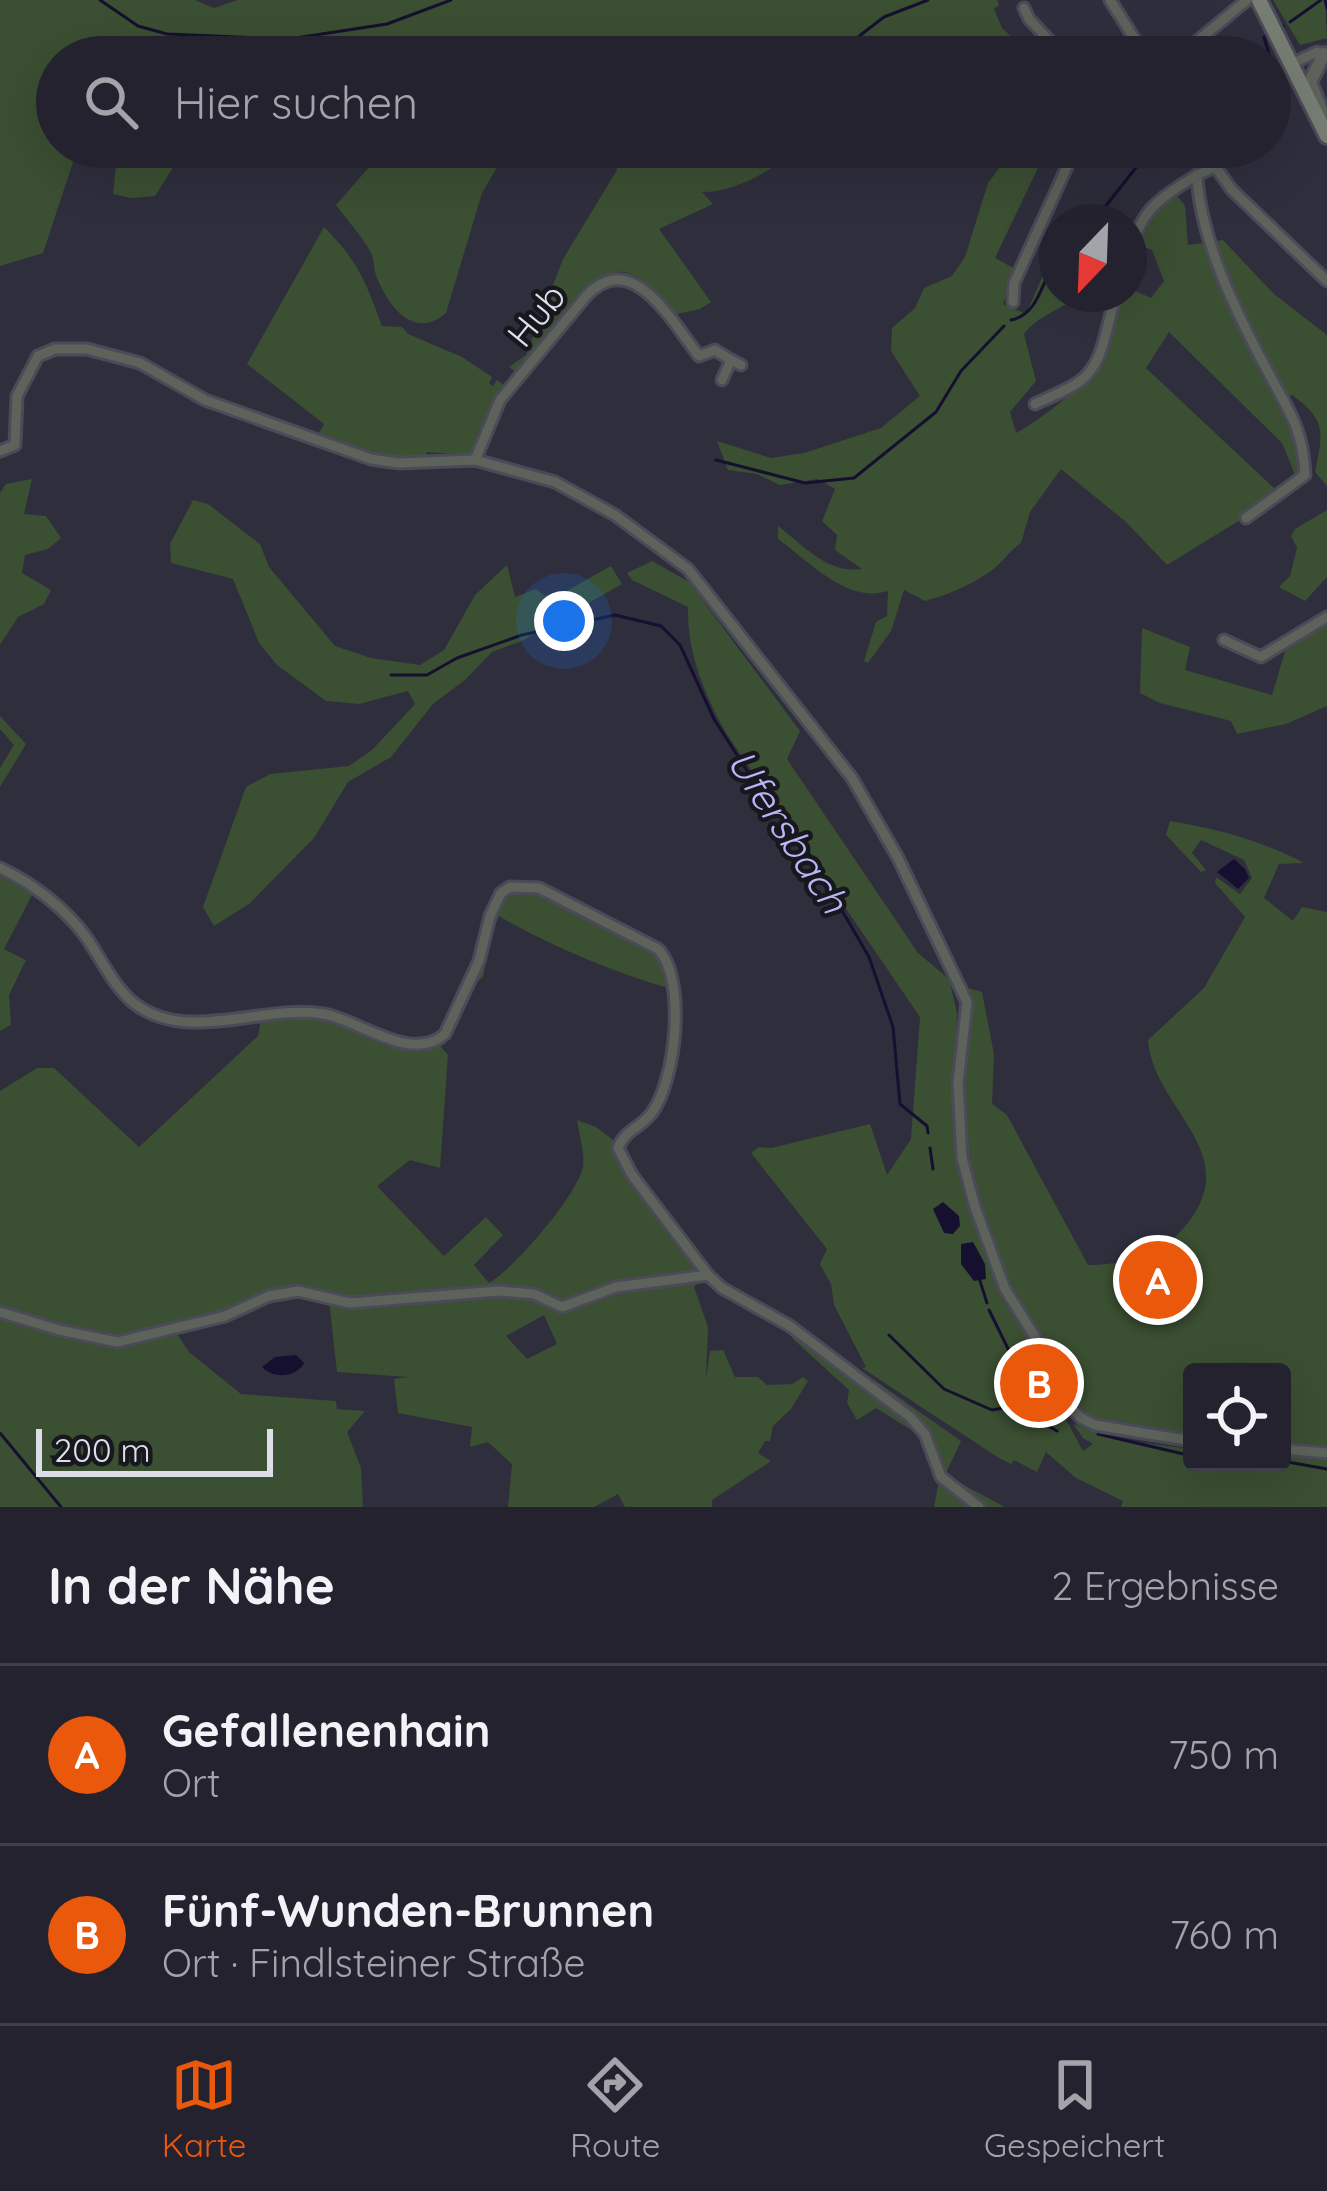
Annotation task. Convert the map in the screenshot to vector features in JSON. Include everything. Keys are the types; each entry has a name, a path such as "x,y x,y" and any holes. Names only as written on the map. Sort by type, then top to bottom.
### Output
{"main road":[{"path":"1259,0 1277,36"},
{"path":"1291,65 1327,131"}],"street":[{"path":"1110,0 1133,36"},
{"path":"1203,36 1247,0"},
{"path":"1024,8 1045,36"},
{"path":"1293,69 1317,52 1326,53 1310,82 1327,131"},
{"path":"1013,302 1014,283 1066,168"},
{"path":"1147,212 1211,168"},
{"path":"1217,168 1260,219 1327,281"},
{"path":"1197,175 1219,272 1294,414 1304,449 1305,475 1246,518"},
{"name":"Hub","path":"476,460 500,400 598,283 612,277 635,283 672,319 699,356 715,350 736,363 722,380"},
{"path":"1035,404 1080,382 1101,354 1112,312"},
{"path":"1,451 14,445 21,382 38,356 45,351 87,350 140,363 205,400 370,459 399,463 476,460 555,482 658,543 688,569 852,778 898,858 967,1002 958,1083 962,1158 1005,1289 1035,1337 1063,1400 1081,1418 1106,1428 1183,1441"},
{"path":"1224,640 1261,657 1327,617"},
{"path":"0,868 51,902 81,930 132,1003 170,1022 321,1013 408,1044 438,1041 471,980 490,916 501,893 510,887 539,888 658,949 673,977 672,1065 651,1114 623,1136 618,1148 632,1175 708,1275 722,1288 790,1326 910,1417 925,1434 941,1477 980,1507"},
{"path":"0,1312 117,1342 225,1316 269,1296 298,1291 350,1303 498,1291 534,1294 562,1307 616,1287 708,1275"},
{"path":"1291,1450 1327,1453"}],"green space":[{"path":"0,0 195,0 214,8 238,0 997,0 994,9 1011,36 36,36 36,168 71,168 43,253 0,266"},
{"path":"1273,0 1325,0 1327,38 1300,45"},
{"path":"116,168 173,168 155,196 113,194"},
{"path":"368,168 497,168 482,193 446,313 435,321 414,322 396,310 377,278 370,251 336,205"},
{"path":"771,168 728,188 702,192 713,204 659,229 711,302 673,315 638,278 624,272 611,274 581,295 519,374 509,367 526,355 563,259 617,170"},
{"path":"999,168 1038,168 995,258 1017,270 1003,304 1026,314 1039,284 1039,312 1052,312 1024,334 1036,381 1010,412 1016,433 1063,400 1096,368 1106,351 1115,312 1147,312 1147,296 1151,298 1164,281 1147,248 1147,220 1175,193 1185,206 1188,245 1223,240 1274,294 1327,335 1327,486 1315,472 1320,428 1303,404 1292,395 1284,399 1293,414 1304,475 1298,482 1282,443 1169,332 1146,368 1276,490 1245,517 1167,565 1126,522 1061,469 1030,512 1021,543 991,571 959,589 925,601 904,590 891,631 868,663 864,661 876,622 887,616 888,591 858,592 844,586 778,539 778,526 827,563 862,569 835,550 837,535 822,521 835,489 818,479 780,485 757,474 728,470 717,441 771,458 804,453 881,428 920,396 891,351 892,328 915,308 924,288 952,276 965,257 988,183"},
{"path":"324,227 360,273 382,326 402,327 462,357 492,377 489,383 493,386 497,380 505,386 486,417 473,455 427,452 426,459 398,461 343,449 318,435 324,424 247,364"},
{"path":"32,479 24,514 46,516 61,538 48,549 25,555 22,573 51,590 44,604 18,617 0,645 0,493 6,484"},
{"path":"193,500 208,504 260,544 269,567 335,646 371,658 420,665 444,650 475,595 507,565 515,597 536,589 550,600 611,566 622,584 524,640 492,652 433,704 391,757 348,782 314,838 249,904 214,926 203,907 246,787 270,774 349,766 372,750 415,704 408,691 359,704 326,701 277,665 259,643 233,579 171,563 170,544"},
{"path":"1327,510 1327,577 1305,601 1279,587 1290,576 1297,548 1291,536"},
{"path":"652,561 689,582 800,731 787,759 918,953 949,979 957,1013 953,1132 965,1197 1004,1302 1032,1339 1049,1379 1021,1373 1011,1403 1030,1416 1037,1414 1036,1407 1054,1401 1059,1406 1052,1409 1055,1416 1062,1412 1083,1451 1093,1444 1073,1424 1136,1442 1183,1448 1183,1471 1291,1471 1291,1457 1327,1460 1327,1507 1121,1507 1123,1501 1076,1478 1046,1452 1037,1472 999,1458 862,1368 866,1367 834,1305 831,1284 820,1264 827,1249 751,1153 759,1147 870,1124 887,1175 911,1139 920,1017 726,733 698,672 688,607 632,580 627,573"},
{"path":"1327,617 1327,706 1286,724 1237,734 1231,721 1160,703 1140,693 1142,628 1190,647 1185,670 1272,695 1289,638"},
{"path":"0,716 26,744 0,787 0,768 14,745 0,729"},
{"path":"1170,821 1205,828 1304,863 1279,864 1264,898 1293,921 1302,907 1327,912 1327,1448 1291,1446 1291,1363 1183,1363 1183,1435 1105,1424 1079,1411 1079,1392 1065,1369 1054,1377 1043,1344 1001,1274 967,1169 962,1091 970,1006 965,987 982,992 994,1054 992,1104 1007,1115 1088,1265 1150,1253 1172,1240 1200,1204 1206,1179 1203,1155 1165,1089 1148,1040 1204,988 1245,917 1215,883 1216,877 1240,894 1252,878 1244,860 1201,840 1192,853 1206,870 1201,872 1166,835"},
{"path":"0,872 33,893 4,949 26,960 9,995 11,1025 0,1031"},
{"path":"510,891 535,892 655,955 665,964 668,988 581,957 499,916 483,977 475,983 490,922"},
{"path":"321,1013 409,1044 437,1042 448,1055 440,1168 410,1160 377,1186 444,1256 486,1217 503,1235 474,1265 489,1283 543,1230 579,1179 583,1162 577,1120 617,1143 632,1175 709,1274 694,1287 708,1327 706,1379 710,1351 723,1350 735,1377 758,1377 767,1385 792,1384 803,1377 808,1381 758,1453 771,1461 712,1500 712,1507 625,1507 618,1494 594,1507 508,1507 512,1464 488,1442 470,1447 472,1427 398,1413 394,1379 408,1377 337,1372 329,1300 300,1290 173,1328 189,1352 241,1394 336,1401 337,1409 365,1411 347,1432 361,1468 363,1507 0,1507 0,1091 37,1068 54,1068 139,1147 258,1036 262,1014","holes":["544,1315 557,1344 527,1359 506,1336"]},
{"path":"790,1326 797,1326 961,1441 945,1475 1005,1507 934,1507 944,1475 916,1433 876,1408 857,1420 847,1403 849,1390 793,1339"}],"shaded area":[{"path":"1234,859 1249,878 1238,889 1217,872"},
{"path":"943,1202 959,1216 960,1226 953,1234 944,1233 933,1209"},
{"path":"973,1242 985,1264 986,1279 974,1281 961,1264 961,1244"},
{"path":"296,1355 304,1363 290,1374 272,1374 262,1367 275,1357"}],"waterway":[{"path":"100,0 138,26 167,34 216,36"},
{"path":"309,36 387,24 451,0"},
{"path":"859,36 884,17 928,0"},
{"path":"1290,22 1321,0"},
{"path":"1325,0 1327,8"},
{"path":"1107,204 1136,168"},
{"path":"1011,320 1028,311 1039,294"},
{"path":"716,460 805,483 854,478 936,412 961,371 1004,326"},
{"name":"Ufersbach","path":"391,675 427,675 457,658 522,635 615,615 661,626 680,645 714,719 808,852 869,957 893,1027 900,1104 927,1126 928,1133"},
{"name":"Ufersbach","path":"930,1148 933,1169"},
{"name":"Ufersbach","path":"980,1281 987,1303"},
{"name":"Ufersbach","path":"989,1310 1016,1365 1027,1377 1045,1377"},
{"path":"889,1335 944,1389 992,1410 1014,1406 1057,1431"},
{"path":"0,1433 61,1507"},
{"name":"Ufersbach","path":"1098,1434 1183,1454"},
{"name":"Ufersbach","path":"1291,1463 1327,1469"}],"place":[{"name":"Gefallenenhain","path":"1158,1280"},
{"name":"Fünf-Wunden-Brunnen","path":"1039,1383"}]}
